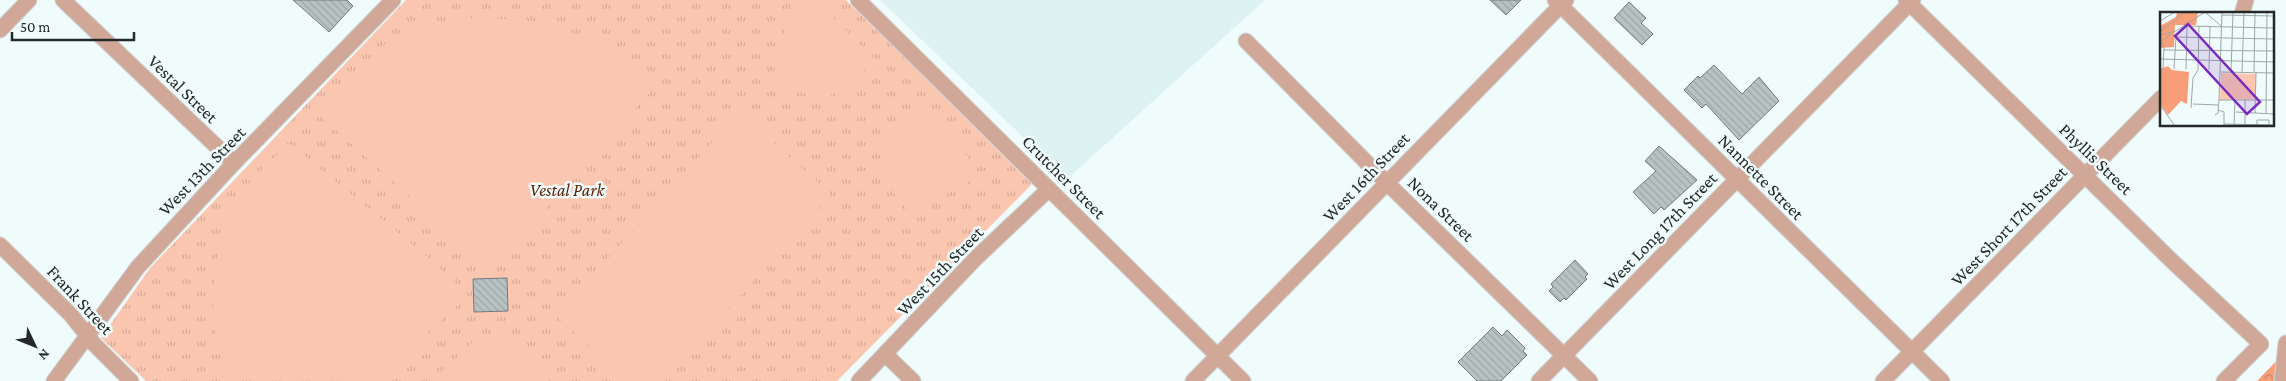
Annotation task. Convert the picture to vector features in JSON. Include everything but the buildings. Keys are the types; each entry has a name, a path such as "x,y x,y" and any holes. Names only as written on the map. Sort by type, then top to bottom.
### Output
{"street":[{"path":"0,30 29,0"},
{"name":"Vestal Street","path":"63,0 234,164"},
{"name":"Crutcher Street","path":"858,0 1243,381"},
{"name":"West 13th Street","path":"54,381 138,267 391,1"},
{"name":"Phyllis Street","path":"1909,1 2085,175 2261,344 2224,381"},
{"name":"West Long 17th Street","path":"1539,381 1909,1"},
{"name":"Nannette Street","path":"1560,2 1942,381"},
{"name":"West 16th Street","path":"1193,381 1387,183 1560,2"},
{"name":"Nona Street","path":"1246,41 1387,183 1590,381"},
{"name":"West Short 17th Street","path":"1883,381 2160,99"},
{"name":"West 15th Street","path":"859,381 975,259 1049,189"},
{"name":"Frank Street","path":"0,245 72,315 88,336 132,381"},
{"path":"2282,381 2286,343"},
{"path":"885,354 913,381"}],"shaded area":[{"path":"880,0 1265,0 1067,179"}],"green space":[{"name":"Vestal Park","path":"406,0 846,0 1032,184 837,381 146,381 101,338 150,268"},
{"path":"792,0 815,0 875,59 847,87 828,97 785,90 772,79"},
{"path":"460,18 529,22 562,29 579,35 603,48 654,88 499,262 481,263 444,227 317,113 387,42 421,27"},
{"path":"922,99 977,169 974,179 912,213 899,201 887,181 884,152 896,120"},
{"path":"739,112 831,194 664,381 629,381 556,316"},
{"path":"289,143 428,257 459,286 459,304 376,381 229,380 218,343 213,314 214,278 221,236 237,198"},
{"path":"481,334 501,334 549,381 432,381"},
{"path":"2286,351 2286,381 2257,381"}]}
